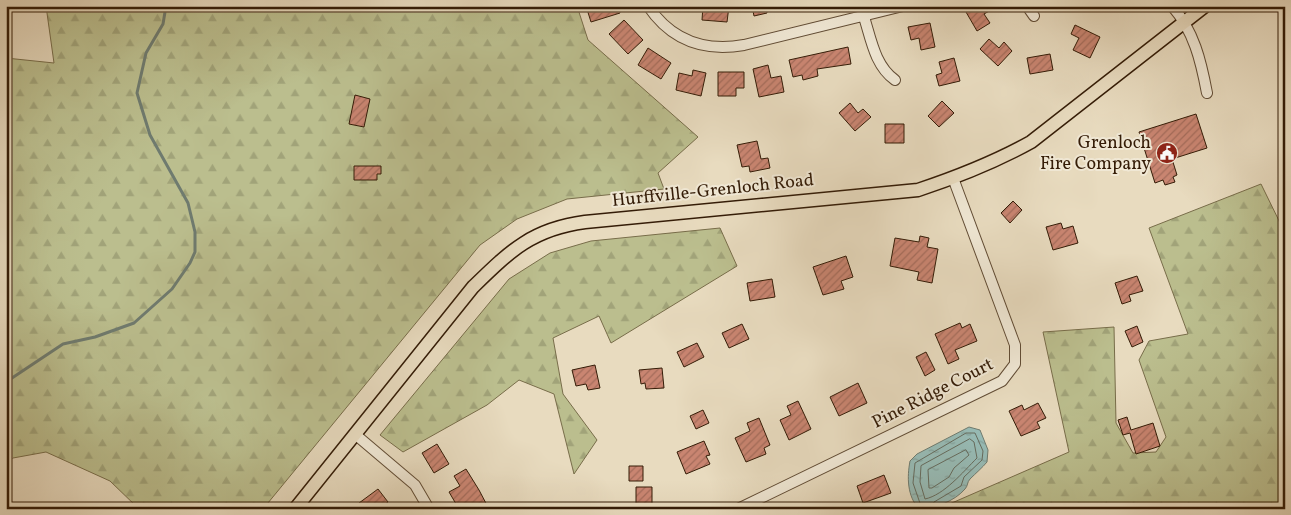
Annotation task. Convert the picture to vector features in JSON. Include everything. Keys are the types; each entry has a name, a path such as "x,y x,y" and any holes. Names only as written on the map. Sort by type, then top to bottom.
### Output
{"main road":[{"name":"Hurffville-Grenloch Road","path":"295,509 473,287 496,264 536,234 564,225 585,222 918,190 953,178 1031,142 1205,6"}],"street":[{"path":"648,6 654,16 676,34 687,41 710,48 744,45 903,6"},
{"path":"1028,6 1034,16"},
{"path":"1172,6 1186,22 1200,60 1206,93"},
{"path":"864,17 876,56 888,74 895,80"},
{"name":"Pine Ridge Court","path":"738,509 1002,381 1015,364 1015,345 953,178"},
{"path":"356,435 415,485 429,509"}],"green space":[{"path":"46,6 577,6 588,40 698,137 658,173 664,189 567,199 517,219 480,245 263,509 139,509 110,481 46,452 13,458 6,464 6,58 54,63"},
{"path":"1261,184 1285,233 1285,509 938,509 1069,452 1043,332 1114,327 1116,423 1133,453 1156,452 1166,437 1139,360 1149,341 1188,334 1149,228"},
{"path":"720,228 737,266 611,343 599,316 553,338 563,394 597,440 574,474 554,394 519,380 487,405 403,452 380,435 509,279 550,253 591,241"}],"water":[{"path":"969,427 980,430 988,450 987,462 969,480 967,487 956,497 938,506 919,509 910,492 908,473 910,461 917,454"}],"building":[{"path":"586,6 618,6 620,13 591,22"},
{"path":"703,6 729,6 727,22 702,20"},
{"path":"752,6 766,6 767,13 754,16"},
{"path":"975,6 998,6 984,14 990,23 977,31 966,12"},
{"path":"624,20 643,40 628,54 609,34"},
{"path":"930,23 935,47 921,50 919,38 911,40 908,27"},
{"path":"1075,25 1100,37 1090,58 1073,50 1079,38 1071,34"},
{"path":"989,39 999,48 1004,42 1012,51 998,66 980,49"},
{"path":"848,47 851,64 817,69 818,76 803,80 802,75 793,77 789,60"},
{"path":"648,48 671,63 661,79 638,65"},
{"path":"1050,54 1053,70 1030,74 1027,58"},
{"path":"954,58 960,81 939,86 936,75 942,73 939,62"},
{"path":"768,65 771,78 781,76 784,92 759,97 753,69"},
{"path":"693,70 706,73 701,96 676,90 679,73 692,76"},
{"path":"718,72 744,72 744,88 736,88 736,96 718,96"},
{"path":"355,95 370,99 364,127 349,124"},
{"path":"942,101 954,113 939,127 928,116"},
{"path":"850,103 858,113 863,109 871,117 855,131 839,113"},
{"name":"Grenloch Fire Company","path":"1196,114 1207,148 1172,159 1177,175 1173,177 1175,182 1165,185 1163,180 1155,183 1139,132"},
{"path":"885,124 904,124 904,143 885,143"},
{"path":"757,141 761,159 768,158 770,168 750,172 749,166 742,167 737,145"},
{"path":"354,166 381,166 381,174 377,174 377,180 354,180"},
{"path":"1013,201 1022,210 1010,223 1001,213"},
{"path":"1061,223 1063,229 1073,226 1078,243 1053,250 1046,227"},
{"path":"920,236 929,238 927,247 938,249 932,283 917,280 919,272 890,266 895,238 919,242"},
{"path":"846,256 853,277 841,281 844,289 823,295 813,267"},
{"path":"1137,276 1143,291 1129,295 1131,301 1122,304 1115,283"},
{"path":"772,279 775,297 750,301 747,283"},
{"path":"960,323 962,328 970,324 977,341 955,350 959,359 948,364 935,334"},
{"path":"742,324 749,339 729,348 722,333"},
{"path":"1137,326 1143,342 1132,347 1125,331"},
{"path":"697,343 704,357 684,367 677,352"},
{"path":"926,352 935,370 925,376 916,357"},
{"path":"595,365 600,388 588,390 586,384 576,386 572,370"},
{"path":"662,368 664,388 646,389 645,383 641,384 639,370"},
{"path":"858,383 867,403 839,416 830,397"},
{"path":"798,401 811,429 789,440 780,420 791,415 787,406"},
{"path":"1038,403 1046,418 1037,422 1040,428 1021,436 1009,411 1022,405 1024,410"},
{"path":"703,410 709,423 696,429 690,416"},
{"path":"1127,417 1131,430 1153,423 1160,446 1136,454 1130,433 1123,435 1118,420"},
{"path":"759,418 770,445 764,448 766,454 746,462 735,438 750,431 747,423"},
{"path":"704,441 710,455 706,456 710,464 686,474 677,452"},
{"path":"437,444 449,464 434,473 422,453"},
{"path":"629,466 643,466 643,481 629,481"},
{"path":"466,469 489,509 459,509 449,492 460,486 454,476"},
{"path":"884,475 891,493 863,503 857,486"},
{"path":"636,487 652,487 652,509 636,509"},
{"path":"378,489 388,502 379,509 363,509 359,503"}],"waterway":[{"path":"6,382 63,344 95,337 134,323 172,289 190,263 195,252 195,232 188,203 150,135 137,93 146,53 163,24 166,6"}],"place":[{"name":"Grenloch Fire Company","path":"1167,153"}]}
